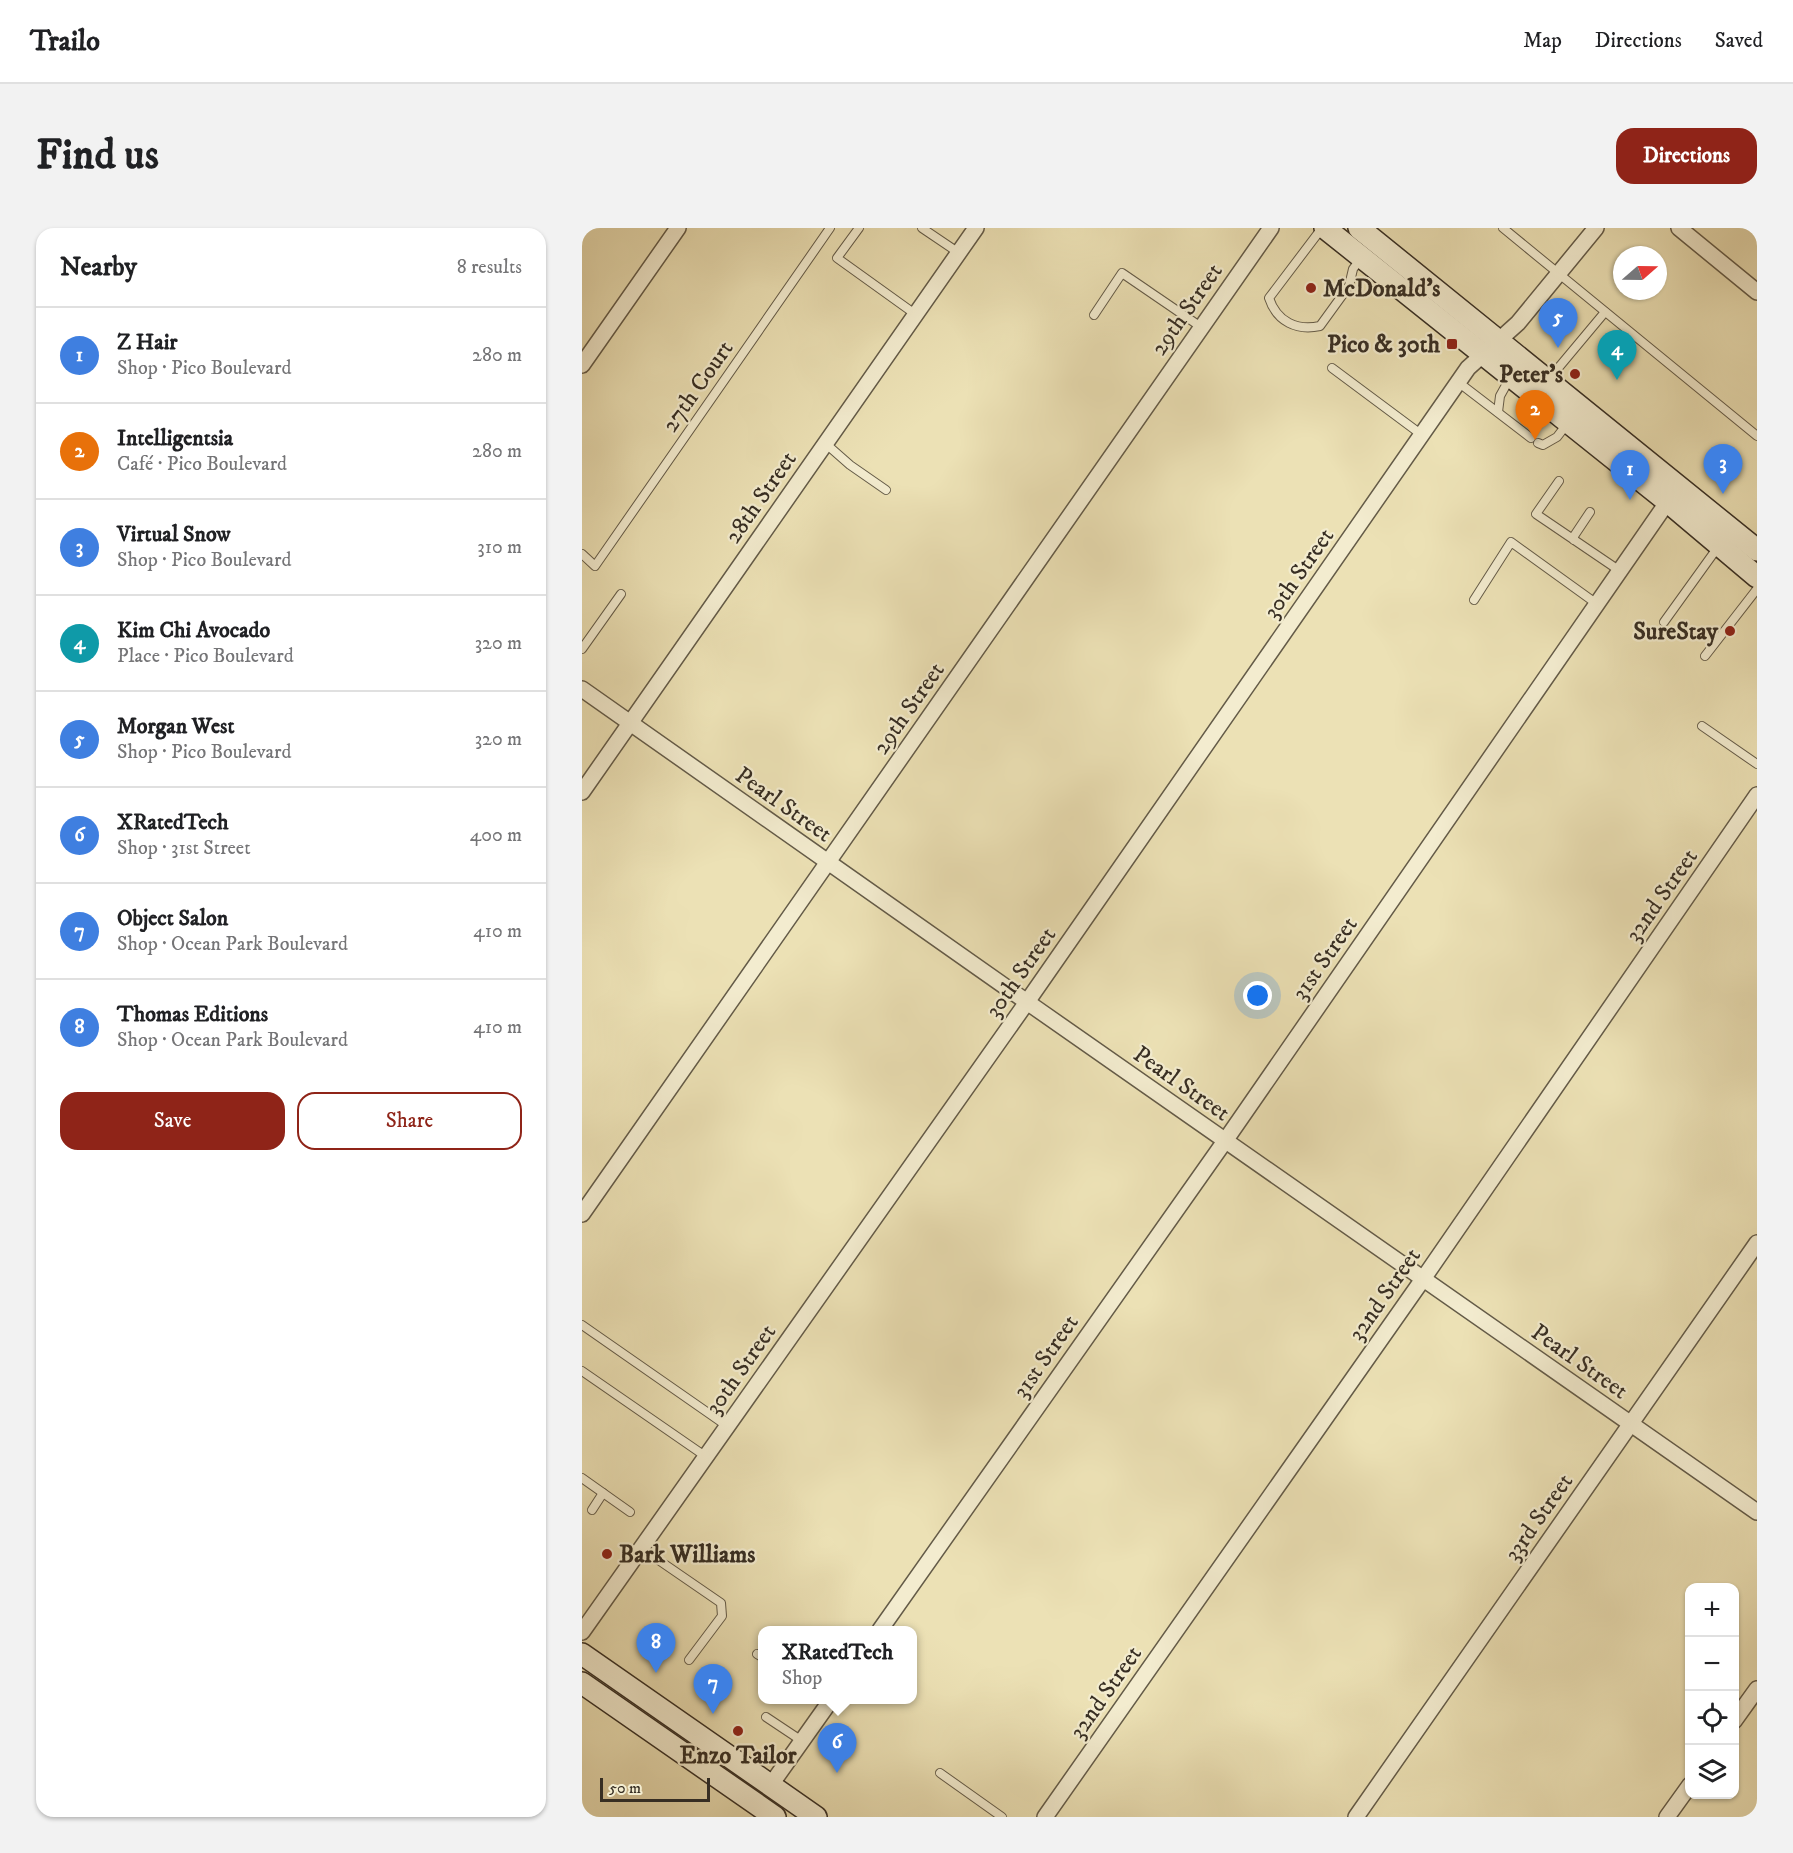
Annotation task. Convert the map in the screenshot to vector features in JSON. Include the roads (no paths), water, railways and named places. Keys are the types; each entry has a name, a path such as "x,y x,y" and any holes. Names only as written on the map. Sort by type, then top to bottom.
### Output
{"main road":[{"path":"1324,228 1492,348 1548,381 1673,494 1718,546 1757,577"},
{"path":"1359,228 1492,348 1511,377 1569,422 1757,550"},
{"path":"582,1654 816,1817"},
{"path":"582,1683 775,1817"}],"street":[{"path":"582,365 678,228"},
{"name":"28th Street","path":"582,792 976,228"},
{"name":"29th Street","path":"582,1214 1271,228"},
{"name":"30th Street","path":"582,1632 1027,1002 1468,368 1518,323 1596,228"},
{"path":"1679,228 1757,292"},
{"name":"31st Street","path":"882,1626 1225,1140 1673,494"},
{"name":"Pearl Street","path":"582,689 1757,1512"},
{"name":"32nd Street","path":"1045,1817 1423,1279 1757,795"},
{"name":"33rd Street","path":"1356,1817 1757,1243"},
{"path":"1739,1714 1757,1689"},
{"path":"770,1786 826,1704"},
{"path":"1667,1817 1685,1791"}],"lane":[{"name":"27th Court","path":"582,554 595,566 830,228"},
{"path":"859,228 837,258 915,314"},
{"path":"922,228 959,254"},
{"path":"1324,228 1269,298 1277,315 1290,325 1309,328 1320,326 1349,286 1353,269 1362,256"},
{"path":"1503,228 1757,436"},
{"path":"1094,315 1122,273 1201,327"},
{"path":"1548,381 1605,312"},
{"path":"1332,368 1422,435"},
{"path":"1498,412 1503,387 1511,377"},
{"path":"1458,382 1543,445 1557,437 1569,422"},
{"path":"825,443 850,465 886,490"},
{"path":"1559,481 1536,514 1620,571"},
{"path":"1574,540 1574,536 1590,512"},
{"path":"1474,600 1511,542 1597,604"},
{"path":"1664,622 1718,546"},
{"path":"1705,656 1757,589"},
{"path":"582,649 621,594"},
{"path":"1702,726 1757,764"},
{"path":"582,1325 727,1426"},
{"path":"582,1371 705,1456"},
{"path":"582,1478 630,1512"},
{"path":"592,1510 603,1493"},
{"path":"641,1548 721,1603 722,1616 689,1660"},
{"path":"766,1717 802,1741"},
{"path":"940,1773 1002,1817"}],"place":[{"name":"McDonald's","path":"1311,288"},
{"name":"Pico & 30th","path":"1452,344"},
{"name":"Morgan West","path":"1558,348"},
{"name":"Peter's","path":"1575,374"},
{"name":"Kim Chi Avocado","path":"1617,380"},
{"name":"Intelligentsia","path":"1535,440"},
{"name":"Virtual Snow","path":"1723,494"},
{"name":"Z Hair","path":"1630,500"},
{"name":"SureStay","path":"1730,631"},
{"name":"Bark Williams","path":"607,1554"},
{"name":"Thomas Editions","path":"656,1673"},
{"name":"Object Salon","path":"713,1714"},
{"name":"Enzo Tailor","path":"738,1731"},
{"name":"XRatedTech","path":"837,1773"}]}
